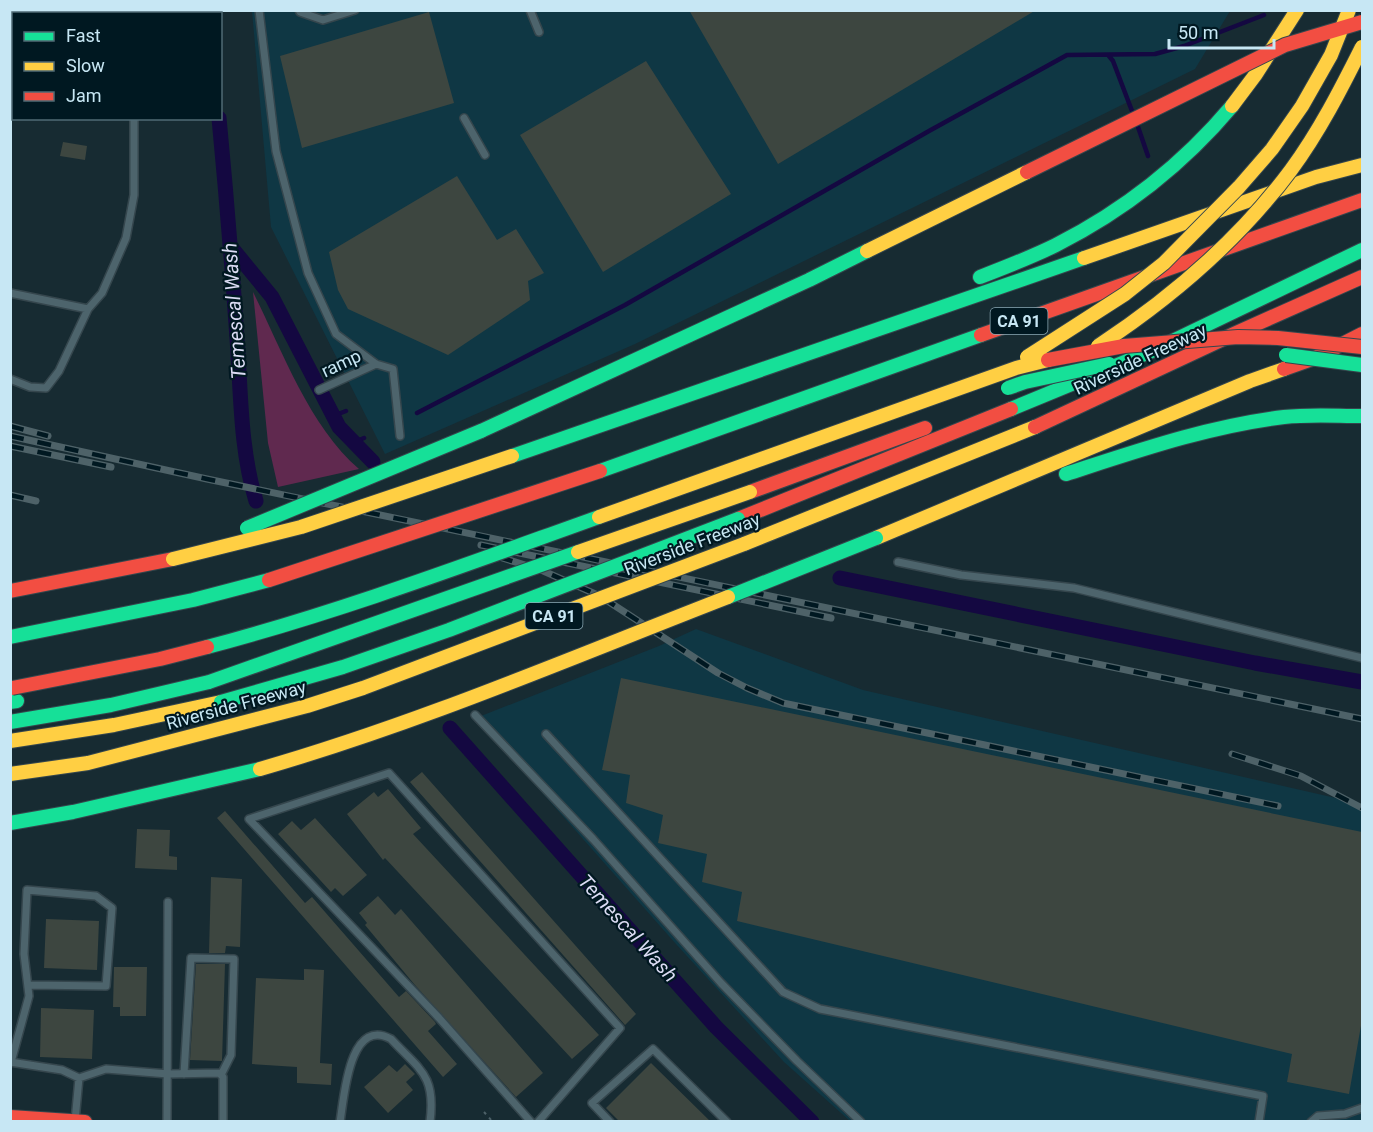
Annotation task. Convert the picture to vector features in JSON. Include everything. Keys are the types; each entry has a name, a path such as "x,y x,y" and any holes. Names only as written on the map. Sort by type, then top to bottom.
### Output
{"main road":[{"path":"10,591 173,559 301,527 705,388 897,313 1056,245 1116,209 1170,169 1212,127 1249,83 1297,10"},
{"path":"15,693 182,649 332,614 879,425 951,397 1002,372 1125,294 1164,263 1239,187 1272,149 1302,106 1331,55 1349,10"},
{"path":"173,559 481,431 809,280 1285,45 1362,22"},
{"path":"959,415 993,403 1064,369 1137,321 1232,238 1283,180 1315,135 1338,96 1362,47"},
{"name":"CA 91","path":"705,388 1316,177 1362,165"},
{"name":"CA 91","path":"12,637 193,600 269,580 600,471 1362,200"},
{"path":"10,741 114,725 221,702 343,667 428,637 738,519 942,438 1154,350 1362,250"},
{"name":"Riverside Freeway","path":"10,774 88,763 307,706 363,688 744,544 1050,422 1236,333 1362,277"},
{"path":"10,823 73,812 260,769 362,737 460,702 876,538 1250,381 1315,358 1362,334"},
{"path":"15,693 249,636 402,587 1016,368 1045,360 1124,346 1238,338 1278,338 1362,347"},
{"path":"993,393 1025,382 1104,365 1165,355 1227,352"},
{"path":"1269,354 1362,365"},
{"path":"876,538 1070,473 1203,433 1258,422 1315,415 1362,416"},
{"path":"10,722 69,714 157,697 209,682 750,492 933,419 303,633 137,677"},
{"path":"10,1117 85,1122"}],"lane":[{"path":"259,10 276,151 308,273 336,333 376,364 393,369 400,436"},
{"path":"299,10 323,20 355,10"},
{"path":"530,10 539,32"},
{"path":"464,118 485,155"},
{"path":"10,379 30,387 46,388 59,371 88,309 102,293 126,238 134,195 134,120"},
{"path":"10,293 88,309"},
{"name":"ramp","path":"319,390 376,364"},
{"path":"898,562 961,574 1074,588 1362,658"},
{"path":"475,715 593,839 721,983 797,1061 861,1122"},
{"path":"546,734 783,992 820,1009 1263,1096 1259,1122"},
{"path":"531,1122 439,1018 249,819 389,773 620,1028 538,1122"},
{"path":"28,985 106,986 112,908 96,896 27,890 24,954 29,996 11,1062 62,1070 79,1078 106,1069 168,1074 219,1073 221,1075"},
{"path":"167,1122 168,902"},
{"path":"184,1074 191,958 234,959 231,1055 221,1075 223,1122"},
{"path":"340,1122 351,1060 360,1042 374,1036 384,1035 391,1039 424,1074 432,1092 430,1122"},
{"path":"610,1122 592,1103 653,1049 727,1122"},
{"path":"75,1121 79,1078"},
{"path":"1311,1122 1318,1116 1345,1118 1362,1108"}],"path":[{"path":"484,1112 493,1122"}],"shaded area":[{"path":"252,11 1230,11 1195,69 635,344 385,454 271,227"},
{"path":"253,292 311,409 341,451 359,469 278,487 268,443"},
{"path":"696,629 863,690 1362,804 1362,1121 850,1121 784,1062 476,718 659,646"}],"building":[{"path":"689,10 1036,10 778,164"},
{"path":"429,12 454,103 302,148 280,56"},
{"path":"646,61 731,194 603,272 520,135"},
{"path":"63,142 87,146 85,160 60,156"},
{"path":"457,176 497,240 516,229 544,273 528,281 530,300 448,355 348,309 338,290 329,252"},
{"path":"621,678 1362,832 1362,1020 1349,1094 1287,1082 1292,1054 737,921 742,892 702,882 707,854 658,843 663,815 626,803 630,775 602,770"},
{"path":"422,772 636,1014 625,1025 410,782"},
{"path":"388,789 421,828 413,834 599,1035 572,1059 385,858 383,860 347,814 374,792 378,797"},
{"path":"225,811 305,903 312,897 399,997 406,991 435,1022 436,1024 428,1031 457,1064 443,1077 217,818"},
{"path":"315,818 367,875 343,896 335,888 331,892 278,834 292,821 301,830"},
{"path":"137,829 170,830 169,856 177,857 177,870 135,868"},
{"path":"211,877 242,879 240,947 226,946 225,953 209,953"},
{"path":"378,896 395,915 401,909 543,1073 516,1097 414,984 365,925 367,923 359,913"},
{"path":"46,919 99,921 97,970 44,968"},
{"path":"196,964 225,964 222,1061 190,1060"},
{"path":"114,967 147,967 146,1016 120,1016 120,1007 113,1007"},
{"path":"304,969 324,970 320,1063 332,1064 331,1085 297,1083 297,1067 252,1064 256,978 304,980"},
{"path":"41,1008 94,1010 92,1059 40,1057"},
{"path":"651,1063 711,1122 620,1122 606,1108"},
{"path":"405,1064 415,1074 406,1082 413,1090 388,1113 364,1087 389,1065 397,1072"}],"waterway":[{"path":"417,413 625,305 1067,55 1155,54 1184,46 1264,15"},
{"path":"1109,56 1132,111"},
{"name":"Temescal Wash","path":"219,120 242,421 247,461 256,501"},
{"path":"1137,124 1148,156"},
{"path":"231,247 272,297 339,427 373,462"},
{"path":"333,416 346,411"},
{"path":"353,443 364,438"},
{"path":"840,578 1255,663 1362,682"},
{"name":"Temescal Wash","path":"450,728 716,1027 812,1122"}],"railway":[{"path":"10,426 48,436"},
{"path":"10,436 1362,719"},
{"path":"10,446 111,467"},
{"path":"10,495 36,501"},
{"path":"481,545 831,618"},
{"path":"499,557 541,570 600,596 718,673 783,703 1278,806"},
{"path":"1232,754 1301,776 1362,808"}],"traffic: fast":[{"path":"980,277 1056,245 1105,217 1173,166 1232,106"},
{"path":"1011,409 1154,350 1362,250"},
{"path":"481,431 867,251"},
{"path":"512,456 1084,258"},
{"path":"600,471 981,335"},
{"path":"1286,355 1362,365"},
{"path":"1008,388 1025,382 1109,364"},
{"path":"1066,474 1174,440 1228,426 1294,416 1362,416"},
{"path":"247,528 481,431"},
{"path":"207,647 355,603 599,517"},
{"path":"221,702 343,667 449,630 738,519"},
{"path":"728,597 876,538"},
{"path":"209,682 578,552"},
{"path":"10,637 193,600 269,580"},
{"path":"10,722 111,705 209,682"},
{"path":"10,702 17,701"},
{"path":"10,823 73,812 260,769"}],"traffic: slow":[{"path":"1232,106 1256,74 1297,10"},
{"path":"1027,357 1125,294 1164,263 1239,187 1272,149 1302,106 1331,55 1349,10"},
{"path":"1098,346 1177,288 1249,221 1291,170 1311,141 1362,47"},
{"path":"1084,258 1316,177 1362,165"},
{"path":"867,251 1027,172"},
{"path":"599,517 1016,368 1048,360"},
{"path":"876,538 1250,381 1284,369"},
{"path":"744,544 1035,427"},
{"path":"173,559 301,527 512,456"},
{"path":"578,552 750,492"},
{"path":"363,688 744,544"},
{"path":"260,769 438,710 728,597"},
{"path":"10,774 88,763 307,706 363,688"},
{"path":"10,741 114,725 221,702"}],"traffic: jam":[{"path":"1027,172 1285,45 1362,22"},
{"path":"981,335 1362,200"},
{"path":"1035,427 1362,277"},
{"path":"1284,369 1315,358 1362,334"},
{"path":"1048,360 1124,346 1238,337 1278,338 1362,347"},
{"path":"738,519 1011,409"},
{"path":"750,492 925,428"},
{"path":"269,580 600,471"},
{"path":"10,591 173,559"},
{"path":"12,688 160,659 207,647"},
{"path":"10,1117 85,1122"}]}
